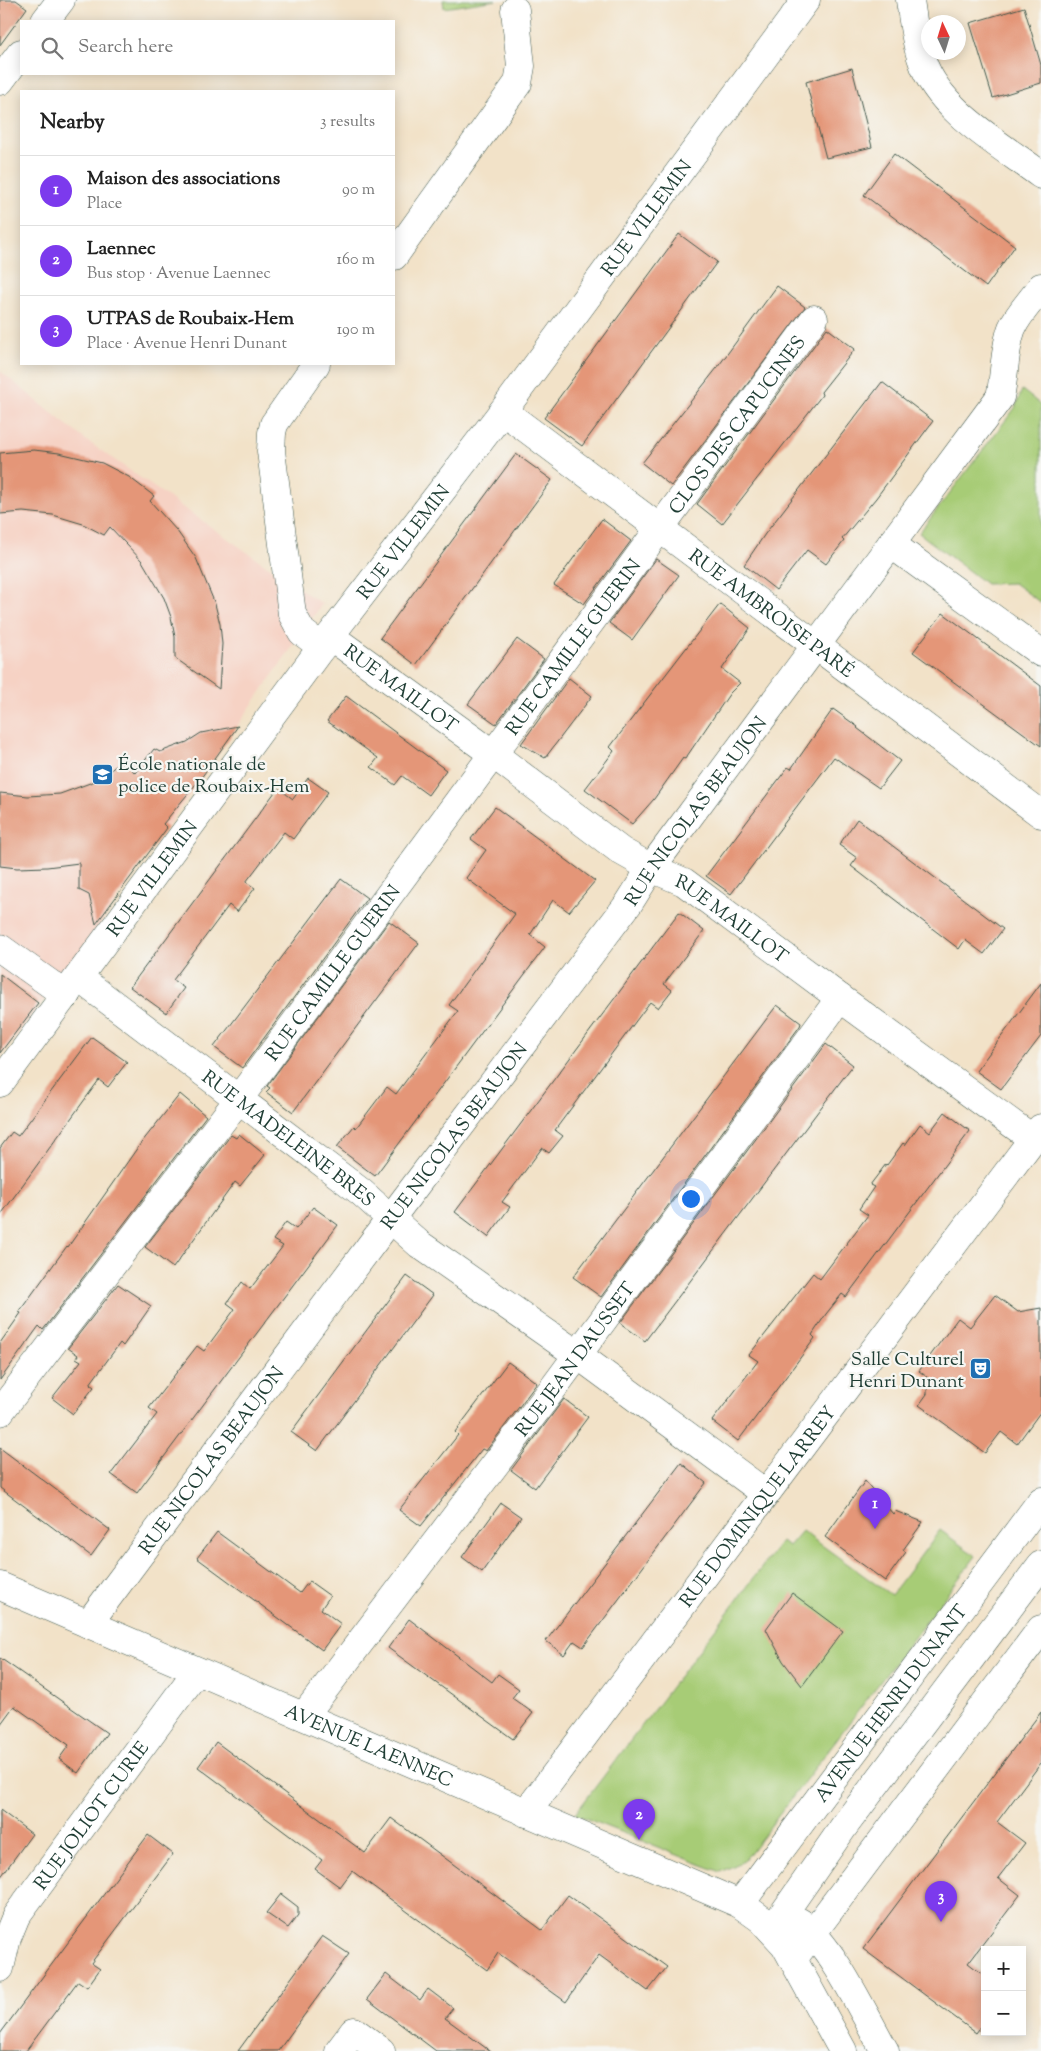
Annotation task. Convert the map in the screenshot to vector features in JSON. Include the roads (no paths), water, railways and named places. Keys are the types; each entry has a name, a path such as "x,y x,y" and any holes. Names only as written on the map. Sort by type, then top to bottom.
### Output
{"street":[{"path":"46,20 62,0"},
{"name":"RUE VILLEMIN","path":"0,1084 326,642 503,411 806,0"},
{"path":"910,0 922,61 932,81 945,98 968,121 1041,175"},
{"path":"395,255 518,83 521,56 515,10"},
{"path":"0,81 20,54"},
{"name":"RUE NICOLAS BEAUJON","path":"88,1624 629,903 651,868 1000,397 1005,377 1007,347 1013,327 1041,287"},
{"name":"CLOS DES CAPUCINES","path":"660,528 814,319"},
{"name":"RUE MAILLOT","path":"315,365 274,424 271,451 294,620 302,632 326,642 493,754 621,851 651,868 684,882 840,998 1037,1133"},
{"name":"RUE AMBROISE PARÉ","path":"503,411 1041,814"},
{"name":"RUE CAMILLE GUERIN","path":"0,1412 238,1100 660,528"},
{"path":"891,544 1041,653"},
{"name":"RUE MADELEINE BRES","path":"0,948 72,987 238,1100 361,1192 419,1244 578,1355 765,1493"},
{"name":"RUE JEAN DAUSSET","path":"304,1716 578,1355 840,998"},
{"name":"RUE DOMINIQUE LARREY","path":"526,1813 1037,1133"},
{"name":"AVENUE HENRI DUNANT","path":"740,1904 1041,1501"},
{"name":"AVENUE HENRI DUNANT","path":"778,1921 845,1825 1041,1565"},
{"name":"AVENUE LAENNEC","path":"0,1586 740,1904 761,1919 778,1921 785,1945 803,1946"},
{"path":"803,1946 1041,1629"},
{"name":"RUE JOLIOT CURIE","path":"0,1968 7,1938 16,1916 197,1671"},
{"path":"803,1946 820,1941 837,1966 885,2051"},
{"path":"803,1946 823,2015 843,2051"},
{"path":"803,1946 834,2002 869,2051"},
{"path":"823,2015 856,2051"},
{"path":"339,2051 354,2031 380,2051"}],"place":[{"name":"École nationale de police de Roubaix-Hem","path":"102,774"},
{"name":"Salle Culturel Henri Dunant","path":"980,1369"},
{"name":"Maison des associations","path":"875,1529"},
{"name":"Laennec","path":"639,1840"},
{"name":"UTPAS de Roubaix-Hem","path":"941,1922"}]}
